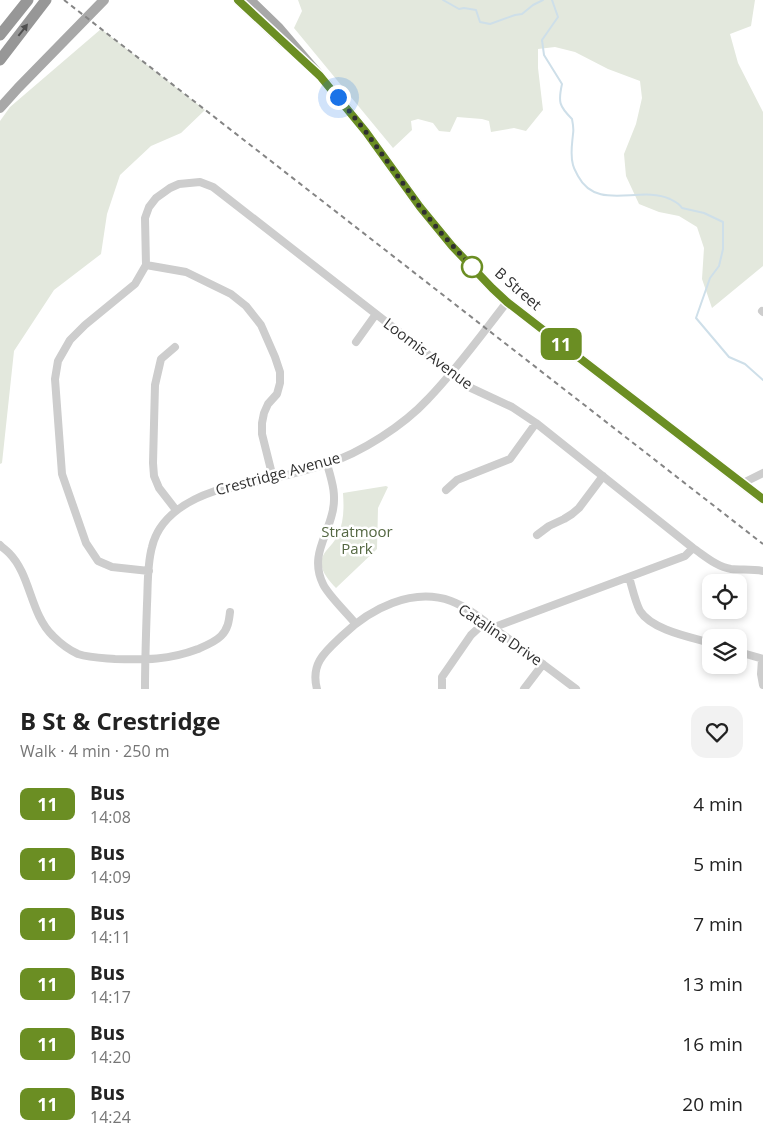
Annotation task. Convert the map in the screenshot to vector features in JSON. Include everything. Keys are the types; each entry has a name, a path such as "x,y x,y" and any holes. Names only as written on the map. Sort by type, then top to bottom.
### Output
{"highway":[{"path":"0,35 28,0"},
{"path":"0,60 46,0"}],"main road":[{"path":"0,108 104,0"},
{"name":"B Street","path":"238,0 320,76"},
{"name":"B Street","path":"251,1 278,27 366,132 410,195 442,234 507,302 763,499"}],"street":[{"name":"Loomis Avenue","path":"146,266 145,218 149,207 156,198 179,184 200,182 213,187 451,373 471,388 512,407 536,423 714,563 729,568 763,571"},
{"path":"149,571 112,567 98,561 86,543 62,474 55,380 58,361 70,340 135,284 146,266 186,272 231,294 246,306 261,325 280,372 277,394 268,404 262,422 262,434 273,478"},
{"name":"Crestridge Avenue","path":"145,689 150,556 161,527 176,510 192,500 207,494 327,464 376,440 427,401 507,302"},
{"path":"356,342 376,314"},
{"path":"175,348 161,360 155,385 153,463 154,476 159,488 176,510"},
{"path":"446,490 456,480 510,459 536,423"},
{"path":"327,464 335,493 333,513 318,554 319,575 324,587 355,623"},
{"path":"742,483 763,473"},
{"path":"537,535 549,526 564,520 579,508 603,476"},
{"path":"0,546 10,553 20,569 41,621 52,636 77,654 92,658 145,660 183,655 221,636 229,624 230,612"},
{"path":"492,628 685,556 693,548"},
{"path":"629,577 640,610 647,619 658,627 702,640"},
{"name":"Catalina Drive","path":"317,689 315,672 322,654 355,623 384,606 417,597 450,601 473,613 576,689"},
{"path":"442,689 442,677 471,635 485,622"},
{"path":"747,654 762,659 761,674 763,685"},
{"path":"524,689 543,664"}],"green space":[{"path":"298,0 755,0 751,26 730,34 738,63 763,112 763,266 712,308 702,279 704,248 697,227 679,216 659,212 639,204 626,176 624,154 636,124 642,98 640,81 608,69 575,52 555,47 538,49 538,68 543,110 526,131 514,128 491,132 489,121 457,117 450,132 439,131 433,123 418,119 411,121 412,130 393,148 294,28 302,11"},
{"path":"101,29 205,110 181,133 151,146 120,175 107,214 101,254 54,290 14,351 2,463 0,464 0,121 10,107"},
{"name":"Stratmoor Park","path":"388,487 378,508 377,549 336,588 323,571 322,561 323,556 340,530 343,514 343,493"}],"waterway":[{"path":"443,0 459,9 476,10 480,22 490,24 522,14 543,0"},
{"path":"552,0 558,17 542,40 544,55 562,84 560,95 562,107 572,119 572,157 573,166 578,176 586,187 596,193 620,196 658,195 670,199 682,208 704,213 723,222 723,249 719,266 710,278 696,318 729,357 745,364 763,380"}],"railway":[{"path":"64,0 763,544"}],"bus line":[{"name":"11","path":"238,0 320,76 366,132 420,207 452,246 492,288 507,302 763,499"}],"route":[{"path":"338,97 366,132 420,207 472,267"}]}
